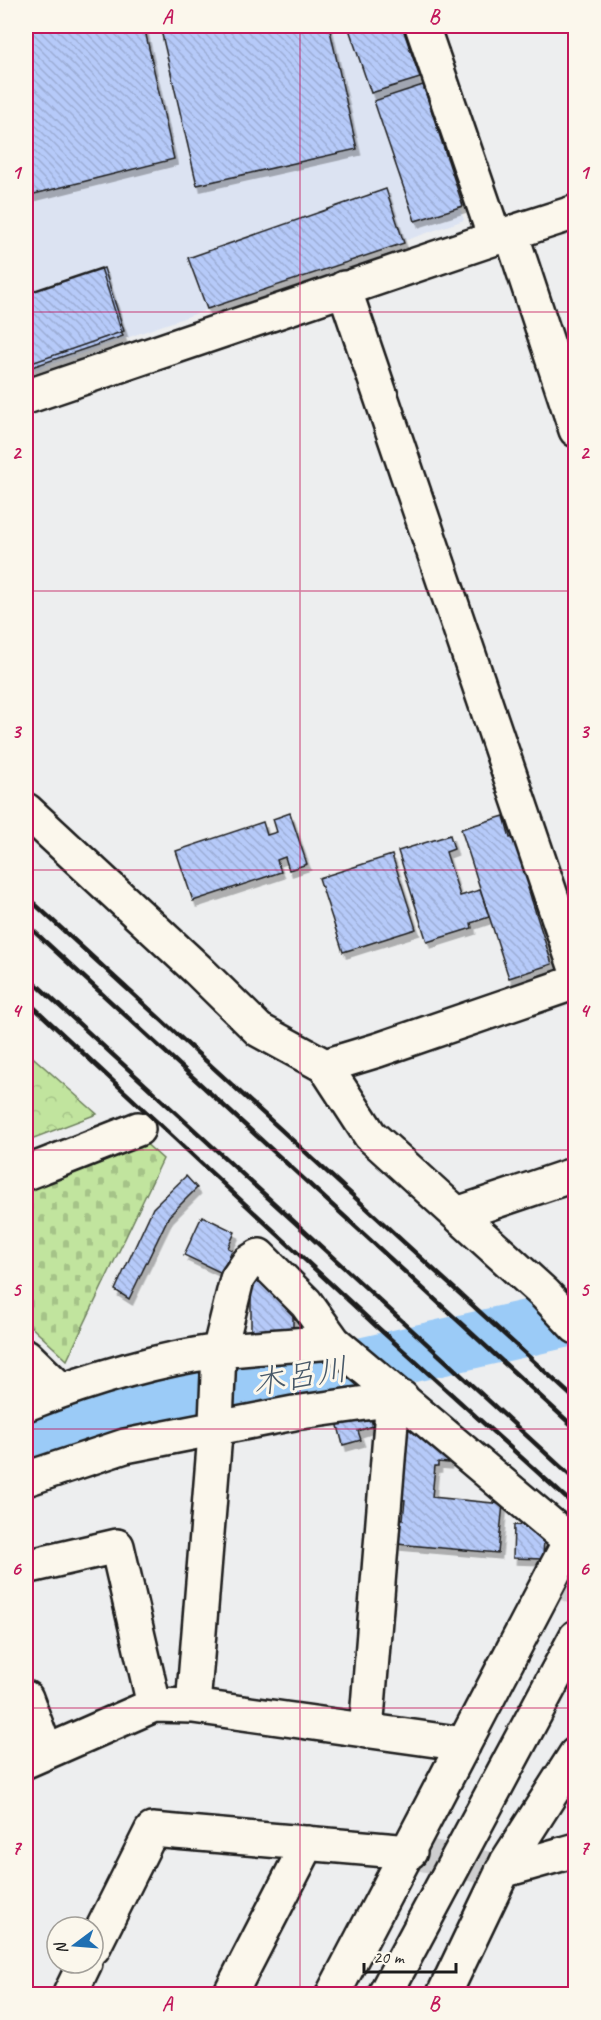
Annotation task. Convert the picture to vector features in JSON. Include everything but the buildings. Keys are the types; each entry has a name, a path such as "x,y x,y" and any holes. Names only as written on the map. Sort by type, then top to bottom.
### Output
{"street":[{"path":"422,26 576,430"},
{"path":"26,397 344,288 576,212"},
{"path":"344,288 576,969"},
{"path":"26,810 259,1030 326,1066 370,1135 545,1294 576,1327"},
{"path":"326,1066 576,982"},
{"path":"26,1173 138,1129"},
{"path":"457,1214 576,1174"},
{"path":"193,1706 216,1425 218,1357 237,1280 248,1263 259,1256 306,1303 338,1345 570,1541 333,1995"},
{"path":"26,1404 61,1390 128,1370 218,1357 338,1345"},
{"path":"26,1356 61,1390"},
{"path":"26,1479 125,1446 216,1425 395,1395"},
{"path":"366,1731 395,1395"},
{"path":"26,1567 117,1546 154,1705"},
{"path":"385,1995 576,1637"},
{"path":"26,1698 36,1756 154,1705 193,1706 464,1744"},
{"path":"444,1995 507,1862 575,1755"},
{"path":"105,1924 152,1830 409,1852"},
{"path":"230,1995 308,1843"},
{"path":"503,1871 576,1850"},
{"path":"70,1995 80,1975"}],"shaded area":[{"path":"26,26 401,26 464,220 26,373"}],"green space":[{"path":"26,1051 97,1114 26,1141"},
{"path":"142,1140 163,1159 67,1360 26,1322 26,1183"}],"waterway":[{"name":"木呂川","path":"26,1435 165,1395 245,1388 307,1378 576,1317"}],"tunnel":[{"path":"555,1578 576,1589"},
{"path":"410,1852 502,1871"}],"railway":[{"path":"26,896 576,1400"},
{"path":"26,924 576,1429"},
{"path":"26,975 576,1481"},
{"path":"26,1000 375,1325 576,1507"}]}
